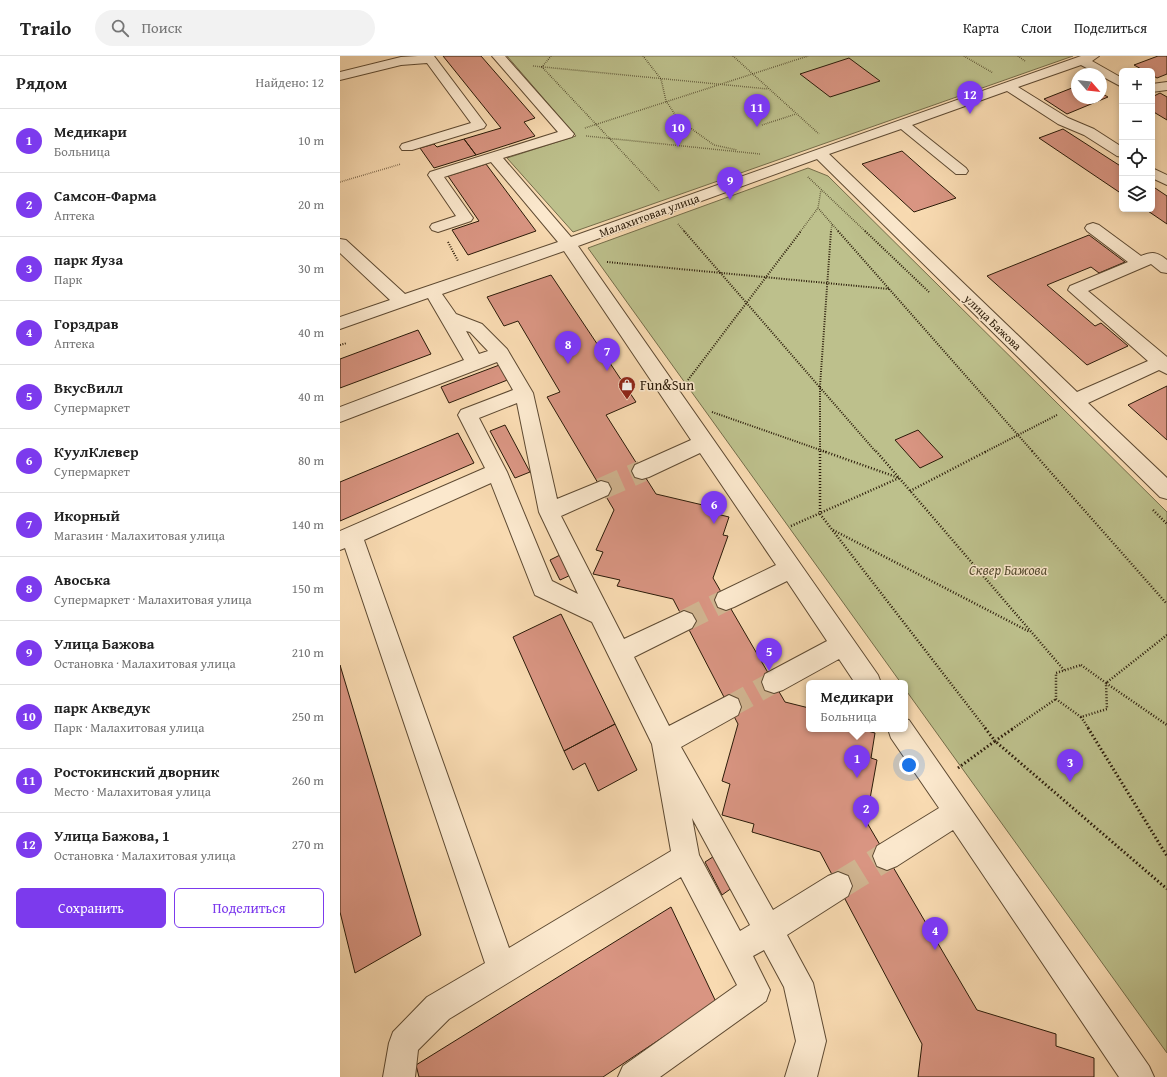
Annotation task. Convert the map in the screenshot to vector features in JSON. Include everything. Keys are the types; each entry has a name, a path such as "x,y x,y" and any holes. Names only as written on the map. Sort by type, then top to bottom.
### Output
{"street":[{"path":"1088,58 1119,81"},
{"name":"Малахитовая улица","path":"340,323 432,291 573,252 819,153 1088,58"},
{"path":"340,76 386,60 430,59 479,125 407,147"},
{"path":"438,227 465,218 435,175 567,134 502,60"},
{"path":"1008,86 1063,121 1089,132 1119,151"},
{"path":"1155,88 1167,86"},
{"path":"1045,128 1063,121"},
{"path":"902,123 961,171"},
{"name":"улица Бажова","path":"819,153 1167,491"},
{"path":"494,156 573,252 705,442 866,680"},
{"path":"1155,174 1167,181"},
{"path":"1093,228 1140,263"},
{"path":"340,244 403,302"},
{"path":"1075,401 1162,359 1076,290 1153,258 1167,268"},
{"path":"432,291 450,318 475,363"},
{"path":"450,318 476,328 500,353 524,393 549,512 664,742 798,983 811,1041 801,1077"},
{"path":"340,416 500,353"},
{"path":"524,393 468,415 497,472 542,588 599,614"},
{"path":"642,471 705,442"},
{"path":"497,472 346,539 502,969"},
{"path":"549,512 601,489"},
{"path":"726,600 790,569"},
{"path":"619,653 684,621"},
{"path":"774,682 843,645"},
{"path":"664,742 729,707"},
{"path":"902,732 1138,1077"},
{"path":"634,1077 755,990 686,858 664,742"},
{"path":"887,856 957,812"},
{"path":"399,1077 404,1043 438,1008 686,858"},
{"path":"735,951 838,886"}],"path":[{"path":"542,67 551,56"},
{"path":"643,56 661,79 666,101 678,119 714,145 749,153"},
{"path":"733,56 751,74 797,114 762,125"},
{"path":"567,134 808,56"},
{"path":"964,56 990,71"},
{"path":"1018,56 1025,61"},
{"path":"502,60 542,67 768,89"},
{"path":"542,67 598,124 660,192"},
{"path":"567,134 766,155"},
{"path":"340,182 408,161"},
{"path":"808,176 821,190 818,208 674,398 899,478"},
{"path":"818,208 1167,604"},
{"path":"678,224 820,386 1064,670"},
{"path":"832,224 820,386 820,514 995,741 1167,890"},
{"path":"573,252 723,274 890,289"},
{"path":"910,492 1057,415"},
{"path":"768,536 899,478"},
{"path":"832,529 1032,633"},
{"path":"1106,683 1167,635"},
{"path":"1056,699 1056,673 1081,665 1167,725"},
{"path":"1081,717 1107,709 1106,683"},
{"path":"937,784 995,741 1056,699"},
{"path":"1056,699 1081,717 1167,856"}],"green space":[{"path":"507,56 1073,56 573,232 507,158 576,136"},
{"name":"Сквер Бажова","path":"808,168 828,176 1167,512 1167,1053 908,693 908,680 899,680 588,248"}],"building":[{"path":"443,56 481,56 535,118 524,122 535,136 476,155 464,139 501,128"},
{"path":"1158,56 1167,56 1167,74 1157,78 1155,77 1155,68 1140,68 1134,65"},
{"path":"849,58 880,81 830,97 800,74"},
{"path":"1071,88 1071,104 1091,104 1067,114 1044,99"},
{"path":"1160,93 1167,97 1167,120 1155,113 1155,96"},
{"path":"1063,129 1119,165 1119,192 1039,138"},
{"path":"464,139 476,155 434,168 420,148 434,144 437,147"},
{"path":"902,151 956,198 914,212 862,164"},
{"path":"486,164 536,231 468,255 452,230 479,221 448,176"},
{"path":"1155,188 1167,196 1167,224 1149,212 1155,212"},
{"path":"1089,235 1125,262 1099,273 1091,267 1047,285 1095,326 1101,323 1128,346 1087,365 987,276"},
{"path":"551,275 636,402 606,415 656,494 707,506 705,511 729,517 723,535 728,536 713,578 785,702 806,707 806,732 875,733 871,758 877,760 866,821 977,1010 1056,1034 1056,1046 1094,1058 1094,1077 918,1077 922,1044 820,852 752,832 754,824 722,815 730,784 722,781 738,724 673,599 617,586 620,580 593,574 603,552 596,550 614,510 547,397 560,392 518,321 504,326 487,297"},
{"path":"418,330 431,354 340,388 340,359"},
{"path":"502,364 510,379 449,403 441,387"},
{"path":"1167,386 1167,440 1128,405"},
{"path":"505,425 530,472 515,478 490,431"},
{"path":"918,430 943,457 920,468 895,440"},
{"path":"458,433 474,463 340,521 340,482"},
{"path":"562,554 573,574 560,580 550,560"},
{"path":"561,614 615,724 564,751 513,637"},
{"path":"340,665 421,935 355,973 340,912"},
{"path":"615,724 637,770 598,791 585,763 573,770 564,751"},
{"path":"719,853 736,885 722,895 705,862"},
{"path":"671,907 716,1002 603,1077 419,1077 416,1065"}],"tunnel":[{"path":"601,489 642,471"},
{"path":"684,621 726,600"},
{"path":"729,707 774,682"},
{"path":"838,886 887,856"}],"place":[{"name":"Улица Бажова, 1","path":"970,114"},
{"name":"Ростокинский дворник","path":"757,127"},
{"name":"парк Акведук","path":"678,147"},
{"name":"Улица Бажова","path":"730,200"},
{"name":"Авоська","path":"568,364"},
{"name":"Икорный","path":"607,371"},
{"name":"Fun&Sun","path":"627,400"},
{"name":"КуулКлевер","path":"714,524"},
{"name":"ВкусВилл","path":"769,671"},
{"name":"Медикари","path":"857,778"},
{"name":"парк Яуза","path":"1070,782"},
{"name":"Самсон-Фарма","path":"866,828"},
{"name":"Горздрав","path":"935,950"}]}
